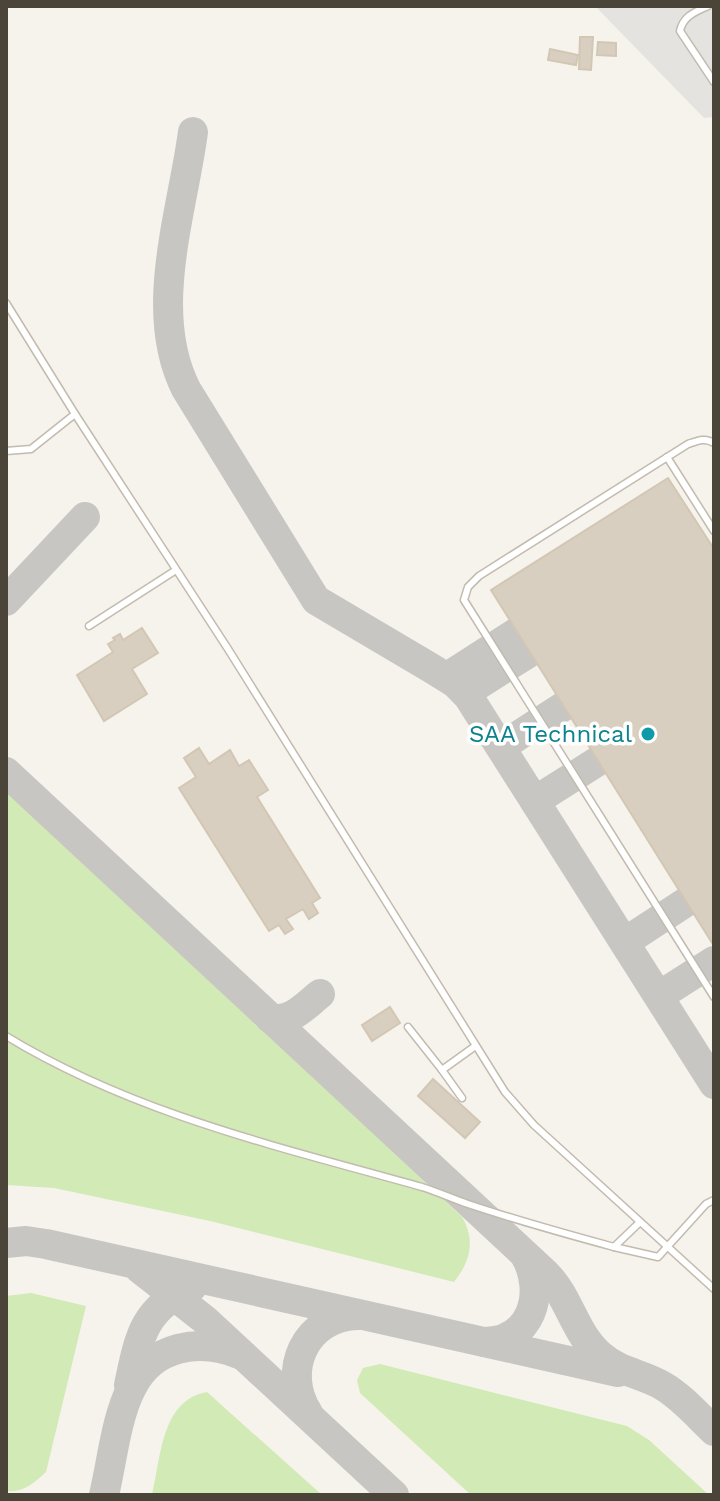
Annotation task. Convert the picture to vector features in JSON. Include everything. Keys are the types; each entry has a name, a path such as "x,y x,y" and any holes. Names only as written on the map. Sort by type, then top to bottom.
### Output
{"lane":[{"path":"708,6 692,13 683,22 680,31 714,82"},
{"path":"6,303 228,649 474,1047 518,1109 714,1289"},
{"path":"6,451 31,449 75,414"},
{"path":"714,443 698,440 667,457 479,576 468,587 464,600 714,997"},
{"path":"667,457 714,531"},
{"path":"89,626 176,570"},
{"path":"408,1027 462,1098"},
{"path":"6,1036 91,1082 179,1116 614,1247 658,1257 706,1204 714,1200"},
{"path":"442,1070 474,1047"},
{"path":"614,1247 640,1222"}],"green space":[{"path":"6,792 248,1014 462,1217 469,1234 469,1251 464,1267 454,1282 210,1221 54,1188 6,1185"},
{"path":"31,1293 86,1306 46,1472 23,1489 6,1491 6,1296"},
{"path":"380,1364 627,1426 649,1440 709,1495 471,1495 360,1393 357,1380 363,1368"},
{"path":"207,1392 322,1495 152,1495 161,1448 172,1418 180,1406 192,1397"}],"shaded area":[{"path":"595,6 714,6 714,117 704,118"}],"building":[{"path":"580,37 593,37 591,70 579,69"},
{"path":"598,42 616,43 616,56 597,55"},
{"path":"550,49 578,55 576,65 548,60"},
{"name":"SAA Technical","path":"668,478 714,549 714,946 491,590"},
{"path":"142,628 158,653 132,669 147,694 104,721 77,675 113,652 108,644 115,640 113,638 120,634 123,640"},
{"path":"199,748 209,764 230,750 239,766 249,760 268,790 257,797 320,898 312,903 318,913 309,919 303,909 286,919 293,929 285,934 279,925 269,931 179,788 196,777 184,758"},
{"path":"390,1007 400,1023 372,1041 362,1025"},
{"path":"433,1079 480,1122 465,1138 418,1096"}],"taxiway":[{"path":"193,132 168,295 169,328 175,359 186,389 316,600 455,683 468,696 714,1084"},
{"path":"6,601 85,517"},
{"path":"447,677 517,632"},
{"path":"465,693 530,652"},
{"path":"501,747 564,706"},
{"path":"535,801 598,761"},
{"path":"6,772 546,1274 561,1294 584,1337 601,1356 615,1366 670,1390 714,1431"},
{"path":"625,942 686,902"},
{"path":"659,996 714,961"},
{"path":"270,1018 291,1016 320,994"},
{"path":"6,1243 26,1241 46,1244 618,1372"},
{"path":"484,1342 513,1334 530,1313 534,1286 526,1257"},
{"path":"140,1269 205,1320 394,1495"},
{"path":"129,1385 140,1339 153,1315 176,1295 192,1287"},
{"path":"308,1413 300,1397 297,1380 303,1349 312,1335 324,1325 358,1315"},
{"path":"104,1495 122,1412 141,1373 165,1354 194,1346 209,1346 239,1354"}],"place":[{"name":"SAA Technical","path":"648,734"}]}
